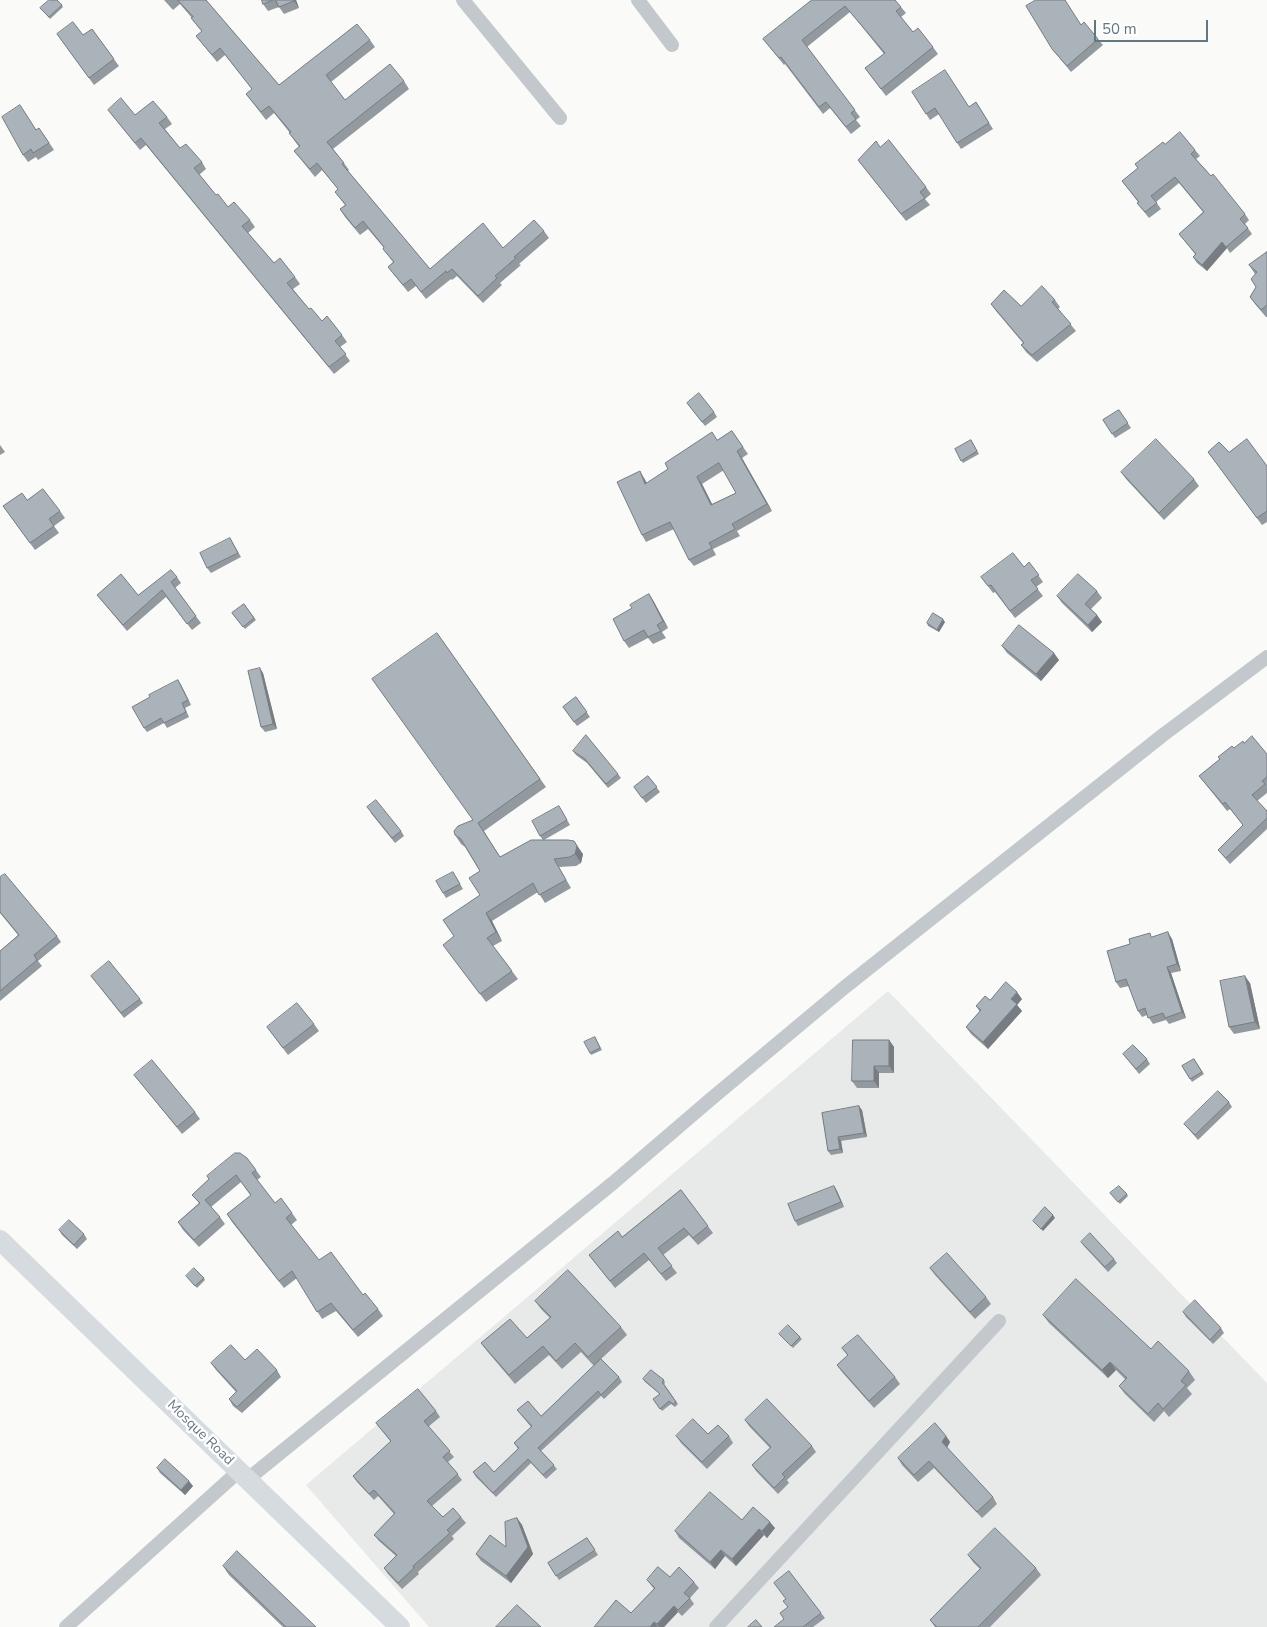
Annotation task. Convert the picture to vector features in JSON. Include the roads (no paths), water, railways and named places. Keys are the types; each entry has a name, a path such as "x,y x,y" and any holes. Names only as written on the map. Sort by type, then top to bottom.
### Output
{"street":[{"path":"463,0 560,118"},
{"path":"638,0 672,45"},
{"path":"66,1627 244,1475 613,1183 710,1099 845,987 1156,741 1267,657"},
{"name":"Mosque Road","path":"0,1240 400,1627"},
{"path":"716,1627 999,1321"}]}
